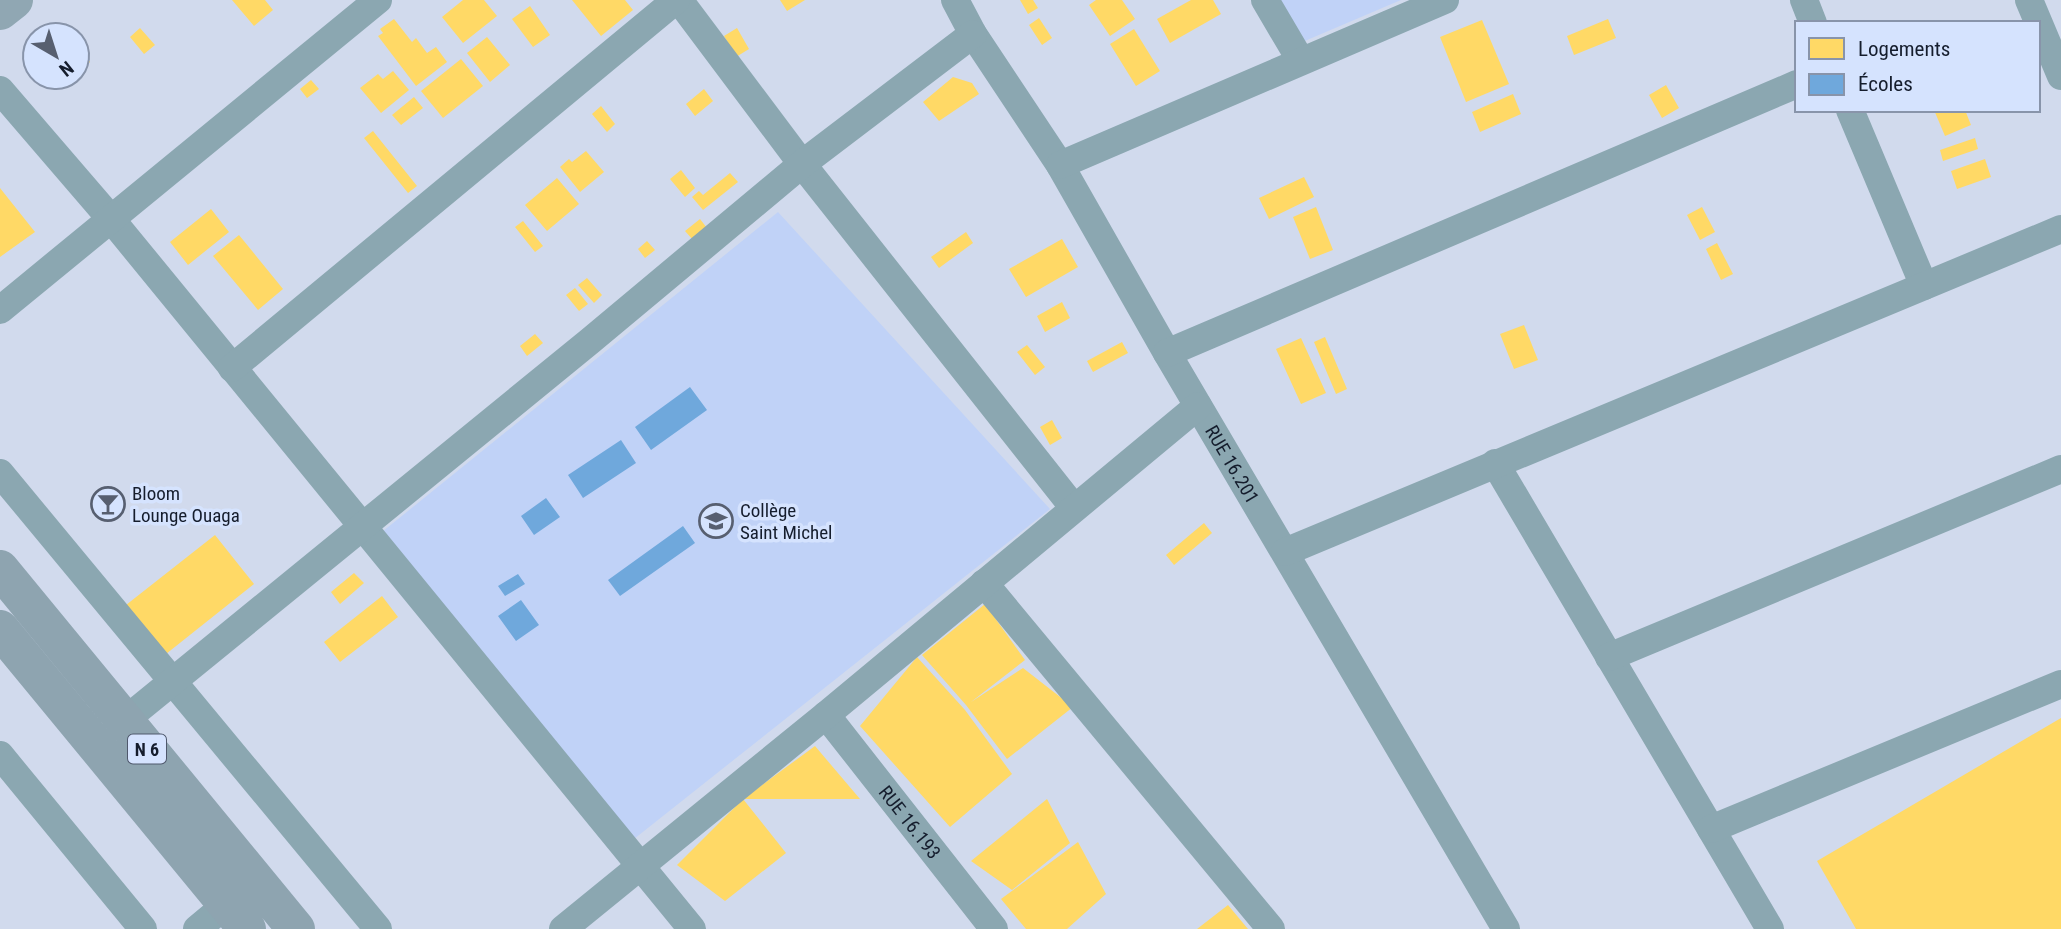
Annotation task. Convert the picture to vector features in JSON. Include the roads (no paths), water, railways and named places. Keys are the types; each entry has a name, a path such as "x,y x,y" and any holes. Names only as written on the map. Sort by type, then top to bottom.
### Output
{"main road":[{"path":"0,11 14,0"},
{"name":"N 6","path":"0,569 296,929"},
{"name":"N 6","path":"0,629 237,916"}],"street":[{"path":"0,310 378,0"},
{"path":"232,368 678,0 802,164 1074,508"},
{"name":"RUE 16.201","path":"956,0 974,34 1060,165 1167,353 1506,929"},
{"path":"1265,0 1301,61"},
{"path":"1060,165 1445,0"},
{"path":"1804,0 1813,21"},
{"path":"2029,0 2038,21"},
{"path":"2040,26 2061,76"},
{"path":"124,721 590,341 802,164 974,34"},
{"path":"1167,353 1795,85"},
{"path":"0,90 111,219 692,929"},
{"path":"1851,112 1924,286"},
{"path":"1284,552 2061,229"},
{"path":"563,929 1198,406"},
{"path":"1495,463 1770,929"},
{"path":"1609,657 2061,469"},
{"path":"0,473 378,929"},
{"path":"984,583 1271,929"},
{"path":"1710,830 2061,684"},
{"name":"RUE 16.193","path":"826,715 994,929"},
{"path":"0,755 144,929"},
{"path":"197,929 237,916"}],"place":[{"name":"Bloom Lounge Ouaga","path":"108,504"},
{"name":"Collège Saint Michel","path":"716,521"}]}
